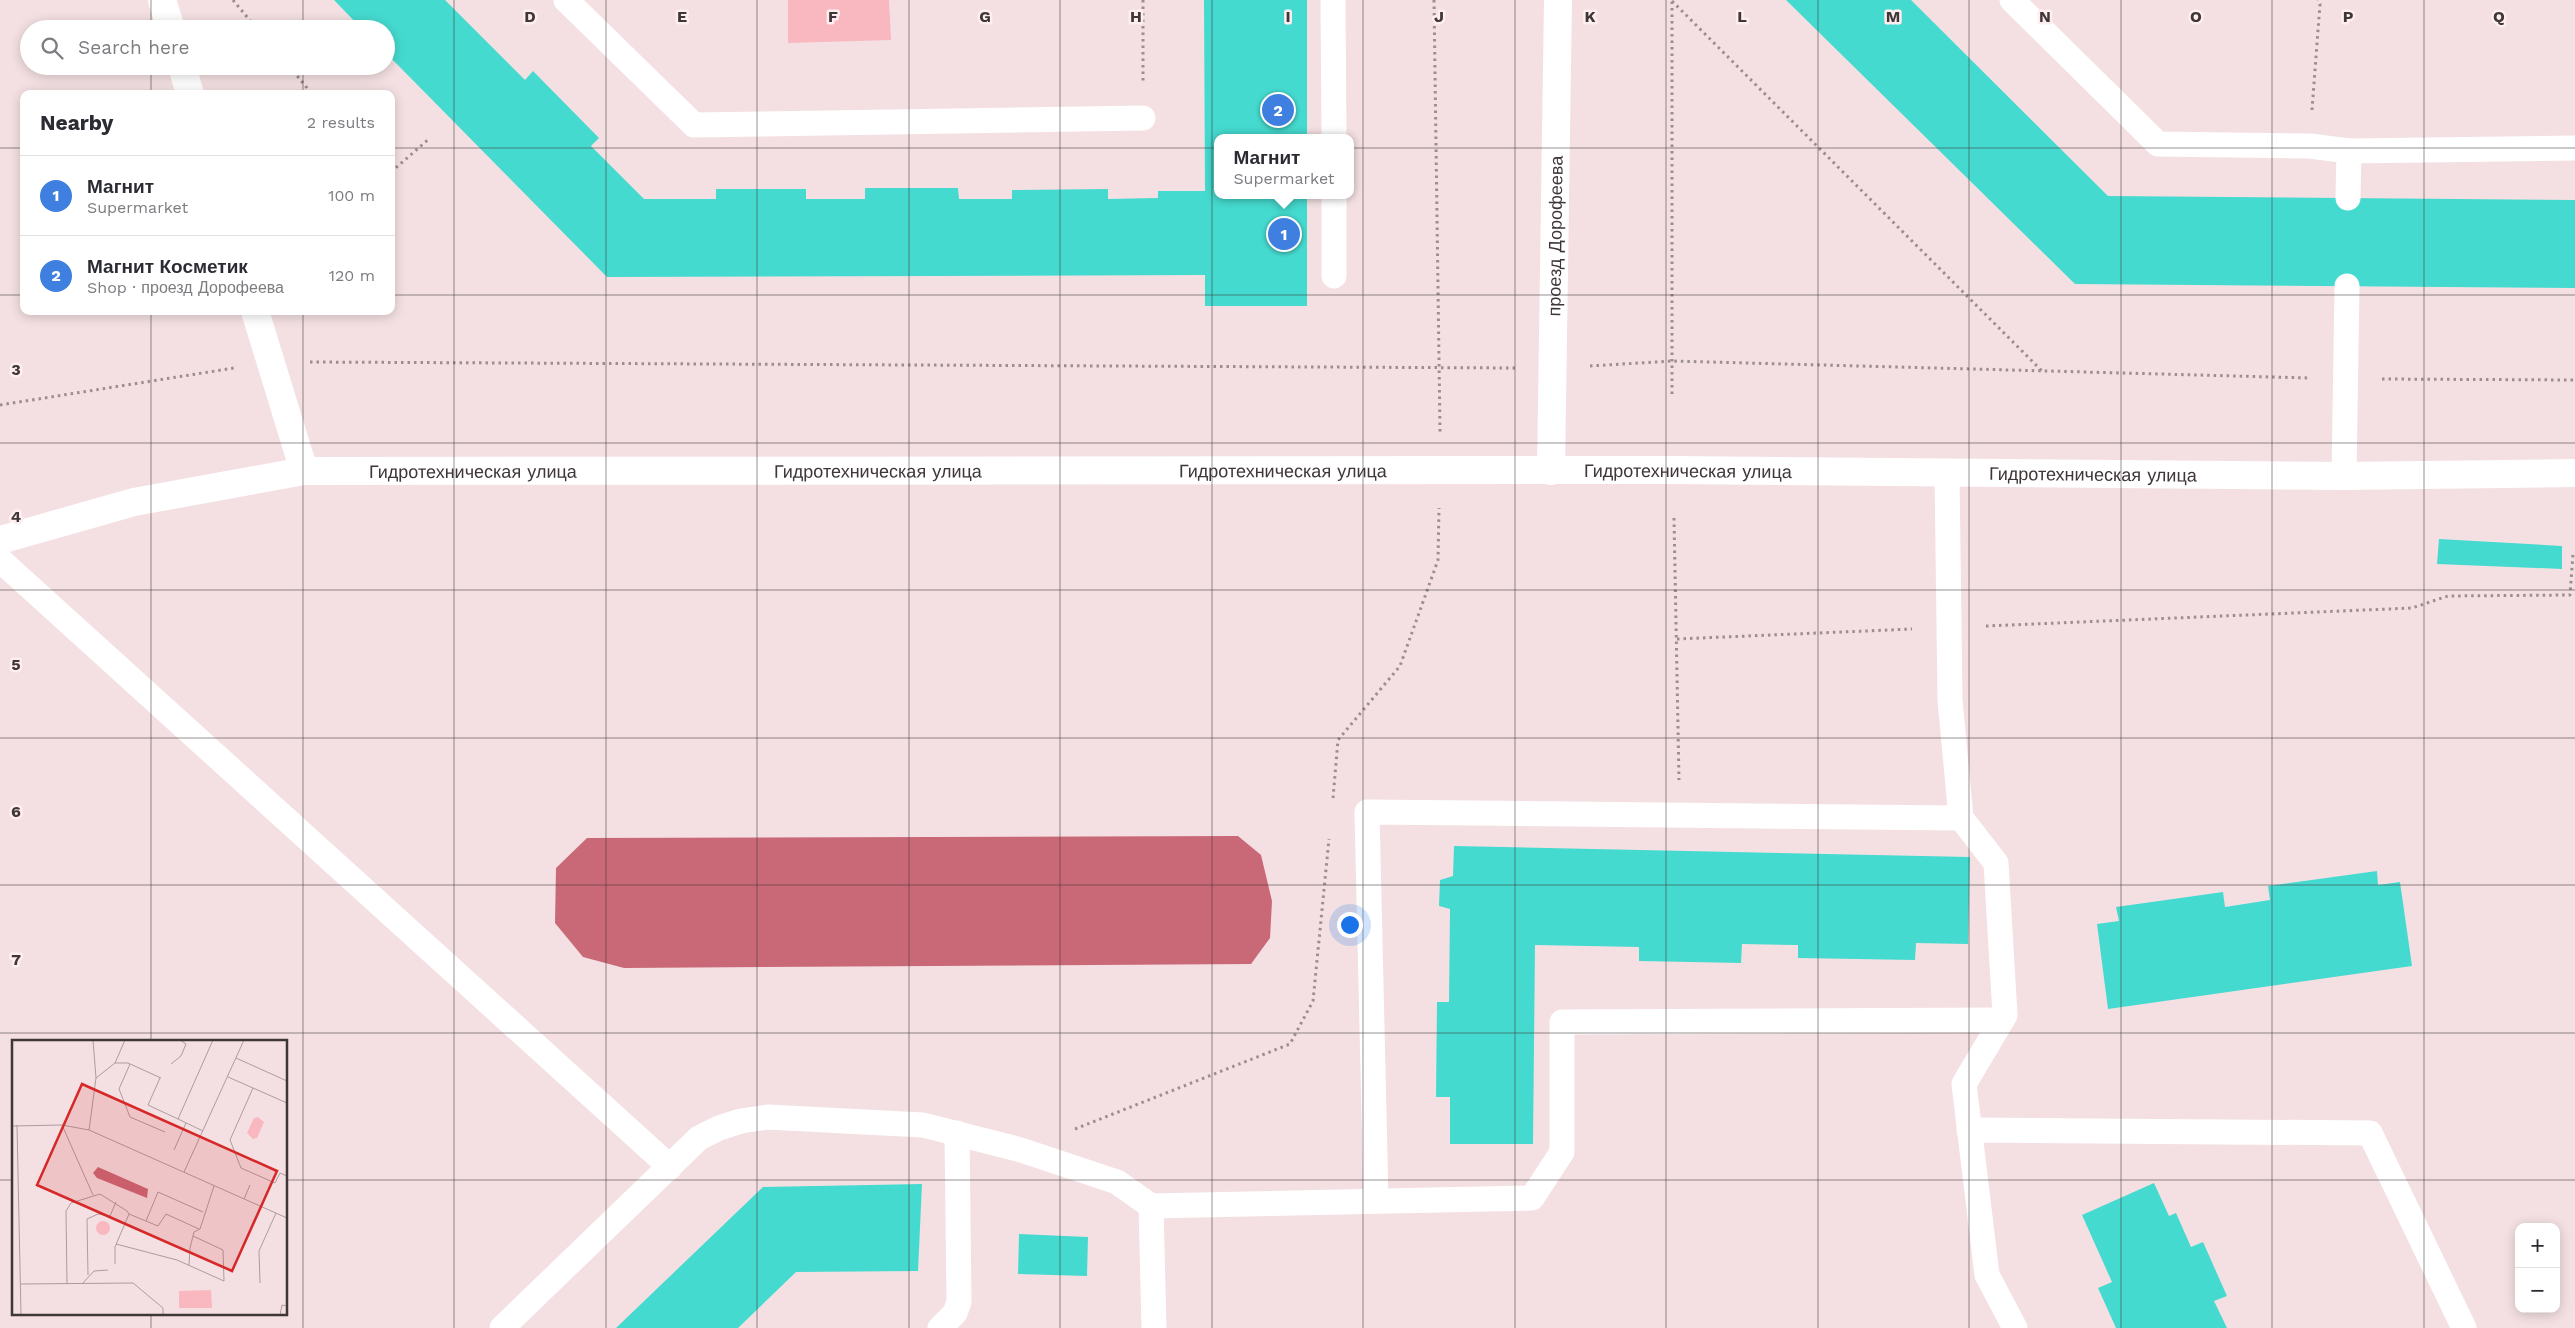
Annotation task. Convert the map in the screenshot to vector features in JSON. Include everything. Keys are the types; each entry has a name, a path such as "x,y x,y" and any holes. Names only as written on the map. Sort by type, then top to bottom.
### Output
{"main road":[{"path":"162,0 168,20"},
{"name":"проезд Дорофеева","path":"1551,471 1558,0"},
{"path":"185,75 189,90"},
{"path":"257,315 304,471"},
{"name":"Гидротехническая улица","path":"0,540 134,502 304,471 1441,470 2344,476 2575,472"}],"lane":[{"path":"566,0 694,125 1143,118"},
{"path":"1333,0 1334,134"},
{"path":"2012,0 2158,144 2310,146 2349,151 2575,148"},
{"path":"2348,198 2349,151"},
{"path":"1334,199 1334,276"},
{"path":"2344,476 2347,286"},
{"path":"1947,474 1950,700 1961,818 1996,863 2005,1015 1964,1084 1987,1275 2015,1328"},
{"path":"0,560 670,1167"},
{"path":"1376,1200 1367,812 1961,818"},
{"path":"502,1328 699,1138 719,1128 741,1121 768,1117 905,1123 957,1133 1021,1150 1117,1182 1151,1206 1532,1198 1562,1152 1562,1022 2002,1020"},
{"path":"1969,1130 2370,1133 2464,1328"},
{"path":"940,1328 955,1313 958,1302 957,1133"},
{"path":"1151,1206 1154,1328"}],"path":[{"path":"233,0 250,20"},
{"path":"1143,0 1143,118"},
{"path":"1332,808 1338,740 1400,666 1438,560 1441,470 1434,0"},
{"path":"1672,0 1672,394"},
{"path":"1672,0 2043,372"},
{"path":"2310,146 2320,4 2318,0"},
{"path":"296,75 309,90"},
{"path":"395,169 430,138"},
{"path":"0,405 271,362 1552,369 1672,361 2346,379 2575,380"},
{"path":"1674,518 1679,815"},
{"path":"1677,639 2412,608 2448,596 2570,595 2573,554 2575,555"},
{"path":"1021,1150 1290,1044 1314,1001 1329,837"}],"shaded area":[{"path":"788,0 889,0 891,40 788,43"},
{"path":"1238,836 1261,855 1272,901 1270,938 1251,964 624,968 583,957 555,923 556,868 587,838"}],"building":[{"path":"334,0 445,0 525,80 533,71 599,138 591,146 644,199 716,199 716,189 806,189 806,199 865,199 865,188 958,188 959,199 1012,199 1012,190 1108,189 1108,199 1158,198 1158,191 1205,191 1204,0 1307,0 1307,134 1214,134 1214,199 1307,199 1307,306 1205,306 1205,275 607,277 395,62 395,20 353,20"},
{"path":"1786,0 1911,0 2108,196 2575,200 2575,288 2075,284"},
{"path":"2439,539 2562,546 2562,569 2437,564"},
{"path":"1454,846 1970,857 1968,944 1916,943 1915,960 1798,958 1798,945 1742,944 1741,963 1639,961 1639,947 1535,945 1533,1144 1450,1144 1450,1097 1436,1097 1437,1002 1449,1002 1450,909 1439,906 1440,880 1453,876"},
{"path":"2377,871 2378,885 2400,882 2412,966 2108,1009 2097,924 2119,921 2116,907 2223,892 2225,907 2270,900 2268,886"},
{"path":"2154,1183 2169,1216 2176,1213 2191,1247 2203,1242 2227,1296 2214,1301 2227,1328 2116,1328 2098,1288 2112,1282 2082,1215"},
{"path":"922,1184 918,1271 796,1272 738,1328 616,1328 763,1187"},
{"path":"1019,1234 1088,1237 1087,1276 1018,1274"}],"place":[{"name":"Магнит Косметик","path":"1278,110"},
{"name":"Магнит","path":"1284,234"}]}
